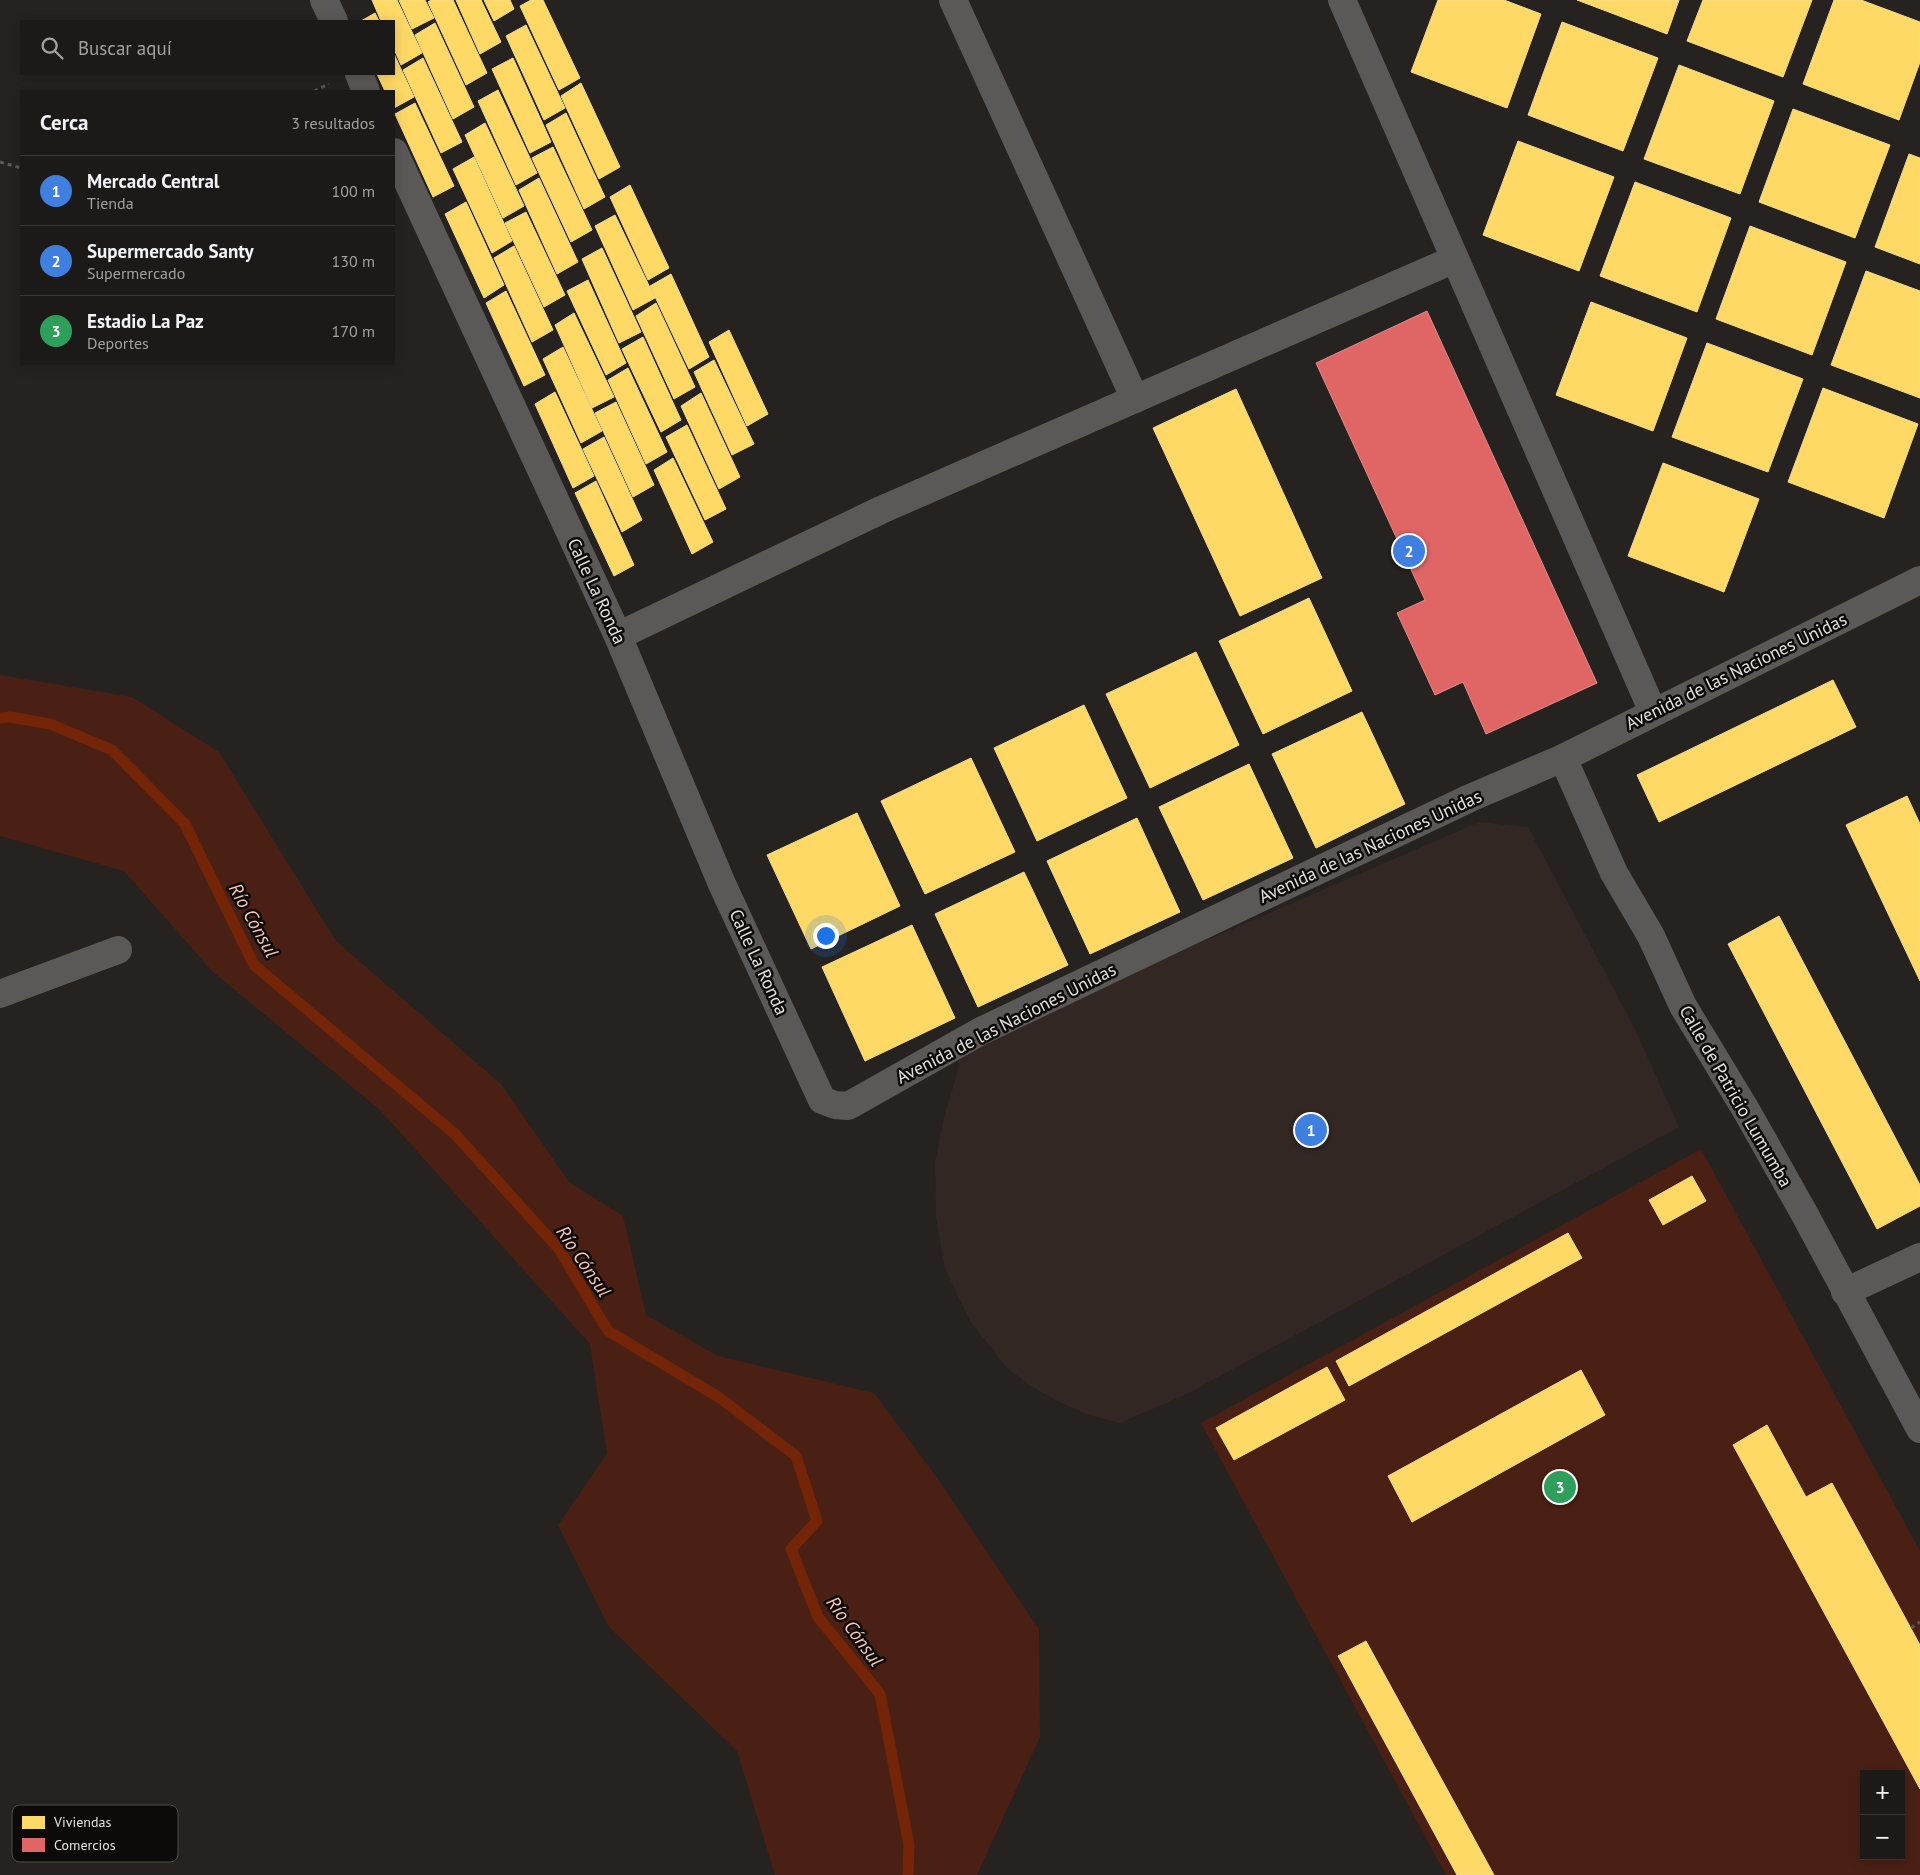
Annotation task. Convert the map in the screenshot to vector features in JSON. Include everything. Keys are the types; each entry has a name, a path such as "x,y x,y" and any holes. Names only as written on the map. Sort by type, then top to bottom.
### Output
{"street":[{"path":"324,0 334,20"},
{"path":"953,0 1135,399"},
{"path":"1342,0 1653,712"},
{"path":"359,75 366,90"},
{"name":"Calle La Ronda","path":"395,154 618,636 722,884 822,1100"},
{"path":"618,636 881,510 1455,259"},
{"name":"Avenida de las Naciones Unidas","path":"822,1100 836,1105 848,1106 981,1031 1470,798 1563,758 1920,580"},
{"name":"Calle de Patricio Lumumba","path":"1563,758 1614,873 1651,936 1683,1006 1746,1110 1920,1429"},
{"path":"0,994 118,950"},
{"path":"1846,1292 1920,1257"}],"path":[{"path":"0,162 20,168"},
{"path":"1911,1628 1920,1622"}],"shaded area":[{"path":"0,675 132,697 219,752 336,941 501,1084 569,1182 623,1216 646,1315 718,1356 874,1393 935,1475 1039,1629 1040,1737 977,1875 775,1875 737,1751 609,1627 558,1525 607,1453 590,1344 380,1110 212,971 124,871 0,836"},
{"path":"1479,822 1528,827 1634,1027 1679,1127 1187,1394 1120,1423 1089,1415 1059,1402 1031,1386 1007,1368 970,1321 945,1269 936,1217 935,1163 945,1113 957,1074 959,1059 974,1041"},
{"path":"1701,1149 1920,1551 1920,1875 1446,1875 1201,1423"}],"building: Viviendas":[{"path":"372,0 397,0 422,53 401,65 395,51 395,20 381,20"},
{"path":"399,0 425,0 434,18 412,29"},
{"path":"431,0 453,0 487,73 466,85 428,2"},
{"path":"456,0 481,0 501,42 480,54"},
{"path":"484,0 510,0 514,9 494,21"},
{"path":"531,0 543,0 580,78 559,90 520,6"},
{"path":"1438,0 1504,0 1541,14 1507,108 1411,72"},
{"path":"1577,0 1679,0 1667,34"},
{"path":"1703,0 1812,0 1783,77 1687,41"},
{"path":"1834,0 1861,0 1920,22 1920,62 1899,120 1803,84"},
{"path":"375,13 378,20 363,20"},
{"path":"1562,22 1658,58 1623,151 1528,115"},
{"path":"435,23 474,107 453,119 415,35"},
{"path":"526,25 565,108 544,120 506,36"},
{"path":"395,56 414,97 395,107 395,90 385,90 377,75 395,75"},
{"path":"423,58 462,142 441,153 403,70"},
{"path":"513,58 551,142 530,153 492,69"},
{"path":"1679,65 1774,101 1740,194 1644,159"},
{"path":"581,83 620,167 599,179 561,96"},
{"path":"498,90 537,173 516,185 478,101"},
{"path":"415,103 454,186 433,197 395,114"},
{"path":"1793,109 1890,145 1855,238 1759,202"},
{"path":"566,113 605,197 584,209 546,125"},
{"path":"485,123 524,206 503,218 465,135"},
{"path":"1518,141 1614,177 1579,271 1483,235"},
{"path":"553,147 592,230 571,242 532,158"},
{"path":"1909,154 1920,158 1920,264 1875,247"},
{"path":"474,157 512,241 492,253 453,169"},
{"path":"539,178 578,262 557,274 519,190"},
{"path":"1635,182 1731,218 1697,312 1600,276"},
{"path":"630,185 669,268 648,280 610,197"},
{"path":"466,202 504,285 484,298 445,214"},
{"path":"526,212 565,295 544,307 505,223"},
{"path":"615,215 655,298 633,310 595,226"},
{"path":"1750,226 1846,262 1812,355 1716,319"},
{"path":"514,246 553,330 532,342 494,258"},
{"path":"602,248 641,332 619,343 582,259"},
{"path":"1866,271 1920,291 1920,398 1831,365"},
{"path":"671,274 709,357 689,369 650,286"},
{"path":"588,280 626,363 606,375 567,291"},
{"path":"506,291 545,375 524,386 486,303"},
{"path":"1591,302 1687,338 1653,431 1556,395"},
{"path":"656,303 695,387 674,399 636,316"},
{"path":"574,313 614,397 592,408 555,325"},
{"path":"729,330 768,414 747,426 709,342"},
{"path":"643,337 681,420 661,432 622,349"},
{"path":"1707,343 1803,379 1768,472 1672,437"},
{"path":"563,347 602,431 581,443 543,359"},
{"path":"714,360 754,444 732,455 694,372"},
{"path":"628,368 667,452 646,464 608,380"},
{"path":"1823,388 1918,424 1884,518 1788,482"},
{"path":"1236,389 1322,578 1240,616 1153,428"},
{"path":"555,392 594,476 573,488 535,404"},
{"path":"701,393 740,477 719,489 681,406"},
{"path":"616,402 654,485 633,497 595,413"},
{"path":"687,425 726,509 705,520 666,437"},
{"path":"604,437 642,520 622,532 583,449"},
{"path":"673,458 713,542 692,554 654,470"},
{"path":"1663,463 1759,499 1724,592 1628,556"},
{"path":"596,481 634,565 614,576 575,493"},
{"path":"1309,598 1352,691 1263,734 1219,641"},
{"path":"1196,652 1239,745 1150,788 1106,694"},
{"path":"1833,680 1856,727 1659,822 1637,775"},
{"path":"1084,705 1127,798 1037,841 994,748"},
{"path":"1362,712 1405,804 1316,848 1272,754"},
{"path":"971,758 1015,852 925,894 881,801"},
{"path":"1249,764 1293,858 1203,900 1159,807"},
{"path":"1907,796 1920,824 1920,981 1846,825"},
{"path":"857,813 900,906 811,949 767,855"},
{"path":"1137,818 1180,912 1090,954 1047,861"},
{"path":"1024,872 1068,965 978,1007 935,914"},
{"path":"1779,916 1920,1185 1920,1206 1877,1229 1728,944"},
{"path":"912,925 955,1018 865,1061 822,967"},
{"path":"1692,1176 1706,1201 1663,1225 1649,1200"},
{"path":"1568,1233 1582,1258 1349,1386 1336,1361"},
{"path":"1327,1367 1345,1400 1234,1460 1216,1428"},
{"path":"1581,1370 1605,1415 1412,1522 1388,1476"},
{"path":"1767,1425 1806,1497 1832,1483 1920,1645 1920,1789 1733,1445"},
{"path":"1366,1641 1494,1875 1457,1875 1338,1656"}],"building: Comercios":[{"path":"1427,311 1597,683 1486,734 1463,682 1435,695 1397,613 1425,600 1316,363"}],"waterway":[{"name":"Río Cónsul","path":"0,718 10,717 50,724 112,750 185,824 254,965 455,1134 559,1249 608,1331 720,1398 796,1456 817,1521 791,1549 818,1617 880,1694 909,1845 908,1875"}],"place":[{"name":"Supermercado Santy","path":"1409,551"},
{"name":"Mercado Central","path":"1311,1130"},
{"name":"Estadio La Paz","path":"1560,1487"}]}
